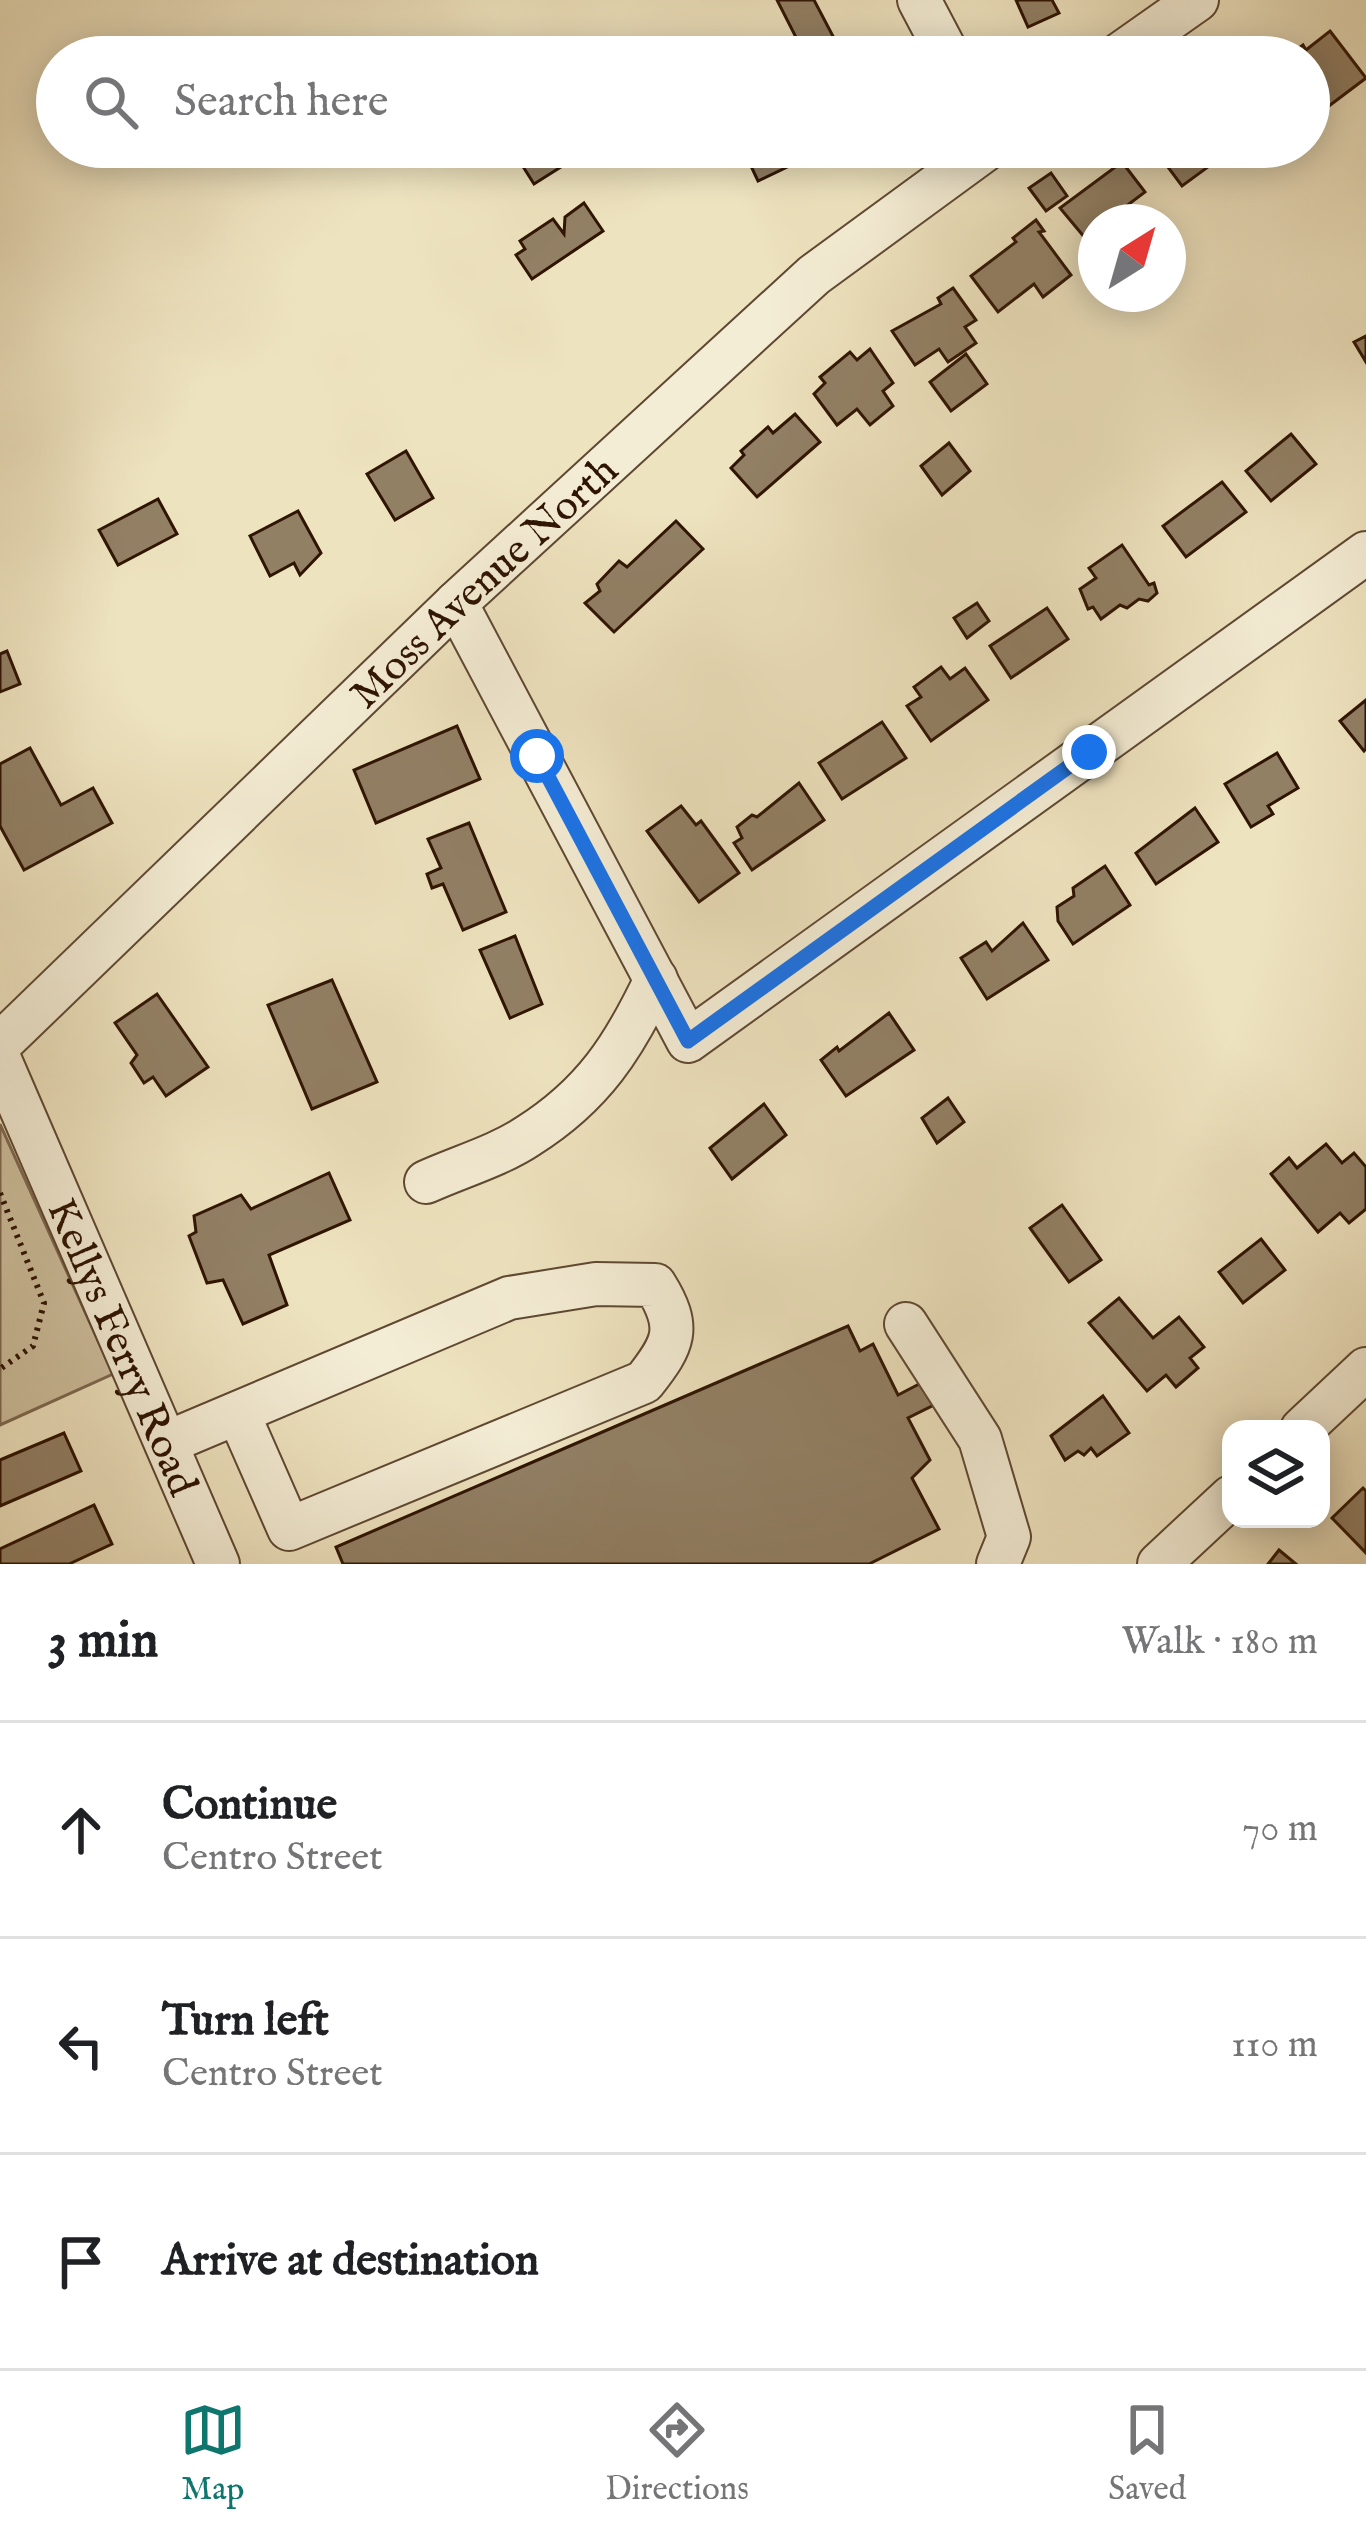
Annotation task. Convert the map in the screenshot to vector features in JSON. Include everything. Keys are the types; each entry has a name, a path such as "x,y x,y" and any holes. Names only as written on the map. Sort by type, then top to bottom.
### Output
{"street":[{"path":"919,0 938,36"},
{"path":"1146,36 1197,0"},
{"name":"Moss Avenue North","path":"0,1044 456,603 814,274 959,168"},
{"path":"456,603 688,1041 1366,553"},
{"path":"426,1181 526,1138 584,1092 627,1039 656,979"},
{"name":"Kellys Ferry Road","path":"0,1060 218,1564"},
{"path":"166,1443 509,1298 596,1284 655,1285 672,1311 668,1352 644,1382 289,1529 238,1413"},
{"path":"906,1324 980,1439 1009,1537 998,1564"},
{"path":"1312,1420 1366,1369"},
{"path":"1160,1564 1222,1505"}],"path":[{"path":"0,1193 44,1303 33,1346 0,1370"}],"shaded area":[{"path":"0,1124 113,1374 0,1425"}],"building":[{"path":"777,0 814,0 833,36 795,36"},
{"path":"1016,0 1052,0 1059,13 1028,27"},
{"path":"1330,31 1366,78 1330,105 1330,36 1324,36"},
{"path":"524,168 559,168 534,184"},
{"path":"752,168 785,168 758,181"},
{"path":"1114,168 1127,168 1145,192 1129,204 1078,204 1078,230 1060,208"},
{"path":"1169,168 1207,168 1182,186"},
{"path":"1051,173 1067,196 1046,211 1029,188"},
{"path":"584,203 603,231 532,279 516,255 525,249 520,241 553,219 564,234 565,217"},
{"path":"1036,220 1044,231 1039,232 1071,275 1043,297 1034,284 998,312 971,276 1016,242 1013,238"},
{"path":"953,288 976,320 965,327 976,343 948,362 939,349 915,365 892,331 941,304 938,298"},
{"path":"1366,336 1366,362 1354,342"},
{"path":"870,349 893,383 883,391 893,406 870,425 857,409 837,425 814,394 825,383 820,377 850,352 857,360"},
{"path":"966,354 987,384 951,411 930,382"},
{"path":"795,414 820,442 757,497 731,468 744,455 741,451 768,427 773,433"},
{"path":"1291,434 1316,464 1271,501 1246,471"},
{"path":"949,443 970,471 942,495 921,466"},
{"path":"406,451 433,498 395,520 367,474"},
{"path":"1222,482 1246,512 1186,557 1163,526"},
{"path":"158,499 177,534 118,565 99,530"},
{"path":"298,511 321,553 300,575 294,563 270,576 250,536"},
{"path":"676,521 703,549 614,632 585,603 600,591 597,584 619,561 627,567"},
{"path":"1122,545 1157,593 1127,608 1120,605 1101,619 1093,607 1088,609 1080,589 1096,578 1089,568"},
{"path":"977,603 989,621 967,638 954,618"},
{"path":"1047,608 1068,639 1011,678 990,646"},
{"path":"7,651 20,684 0,692 0,654"},
{"path":"941,667 950,679 965,668 988,700 931,741 907,706 921,697 914,687"},
{"path":"1366,700 1366,749 1364,751 1340,721"},
{"path":"882,722 906,758 842,799 819,763"},
{"path":"457,726 480,779 376,823 354,770"},
{"path":"30,748 61,805 93,788 112,823 24,870 0,826 0,764"},
{"path":"1277,753 1298,788 1268,806 1273,814 1251,827 1225,784"},
{"path":"799,783 824,820 752,870 734,843 742,838 737,827"},
{"path":"681,806 696,825 701,821 739,873 699,902 647,831"},
{"path":"1195,808 1218,842 1156,884 1136,853"},
{"path":"469,823 506,912 463,930 443,884 432,888 427,874 441,868 428,839"},
{"path":"1105,866 1130,905 1073,944 1058,921 1057,907 1074,896 1073,888"},
{"path":"1023,923 1048,960 987,999 961,958 986,942 992,951"},
{"path":"515,936 542,1004 510,1018 480,950"},
{"path":"332,980 377,1082 312,1109 268,1005"},
{"path":"157,994 208,1067 166,1096 153,1077 144,1083 131,1063 137,1055 115,1023"},
{"path":"889,1013 914,1050 846,1096 821,1060"},
{"path":"948,1098 964,1122 937,1143 922,1118"},
{"path":"764,1104 786,1135 732,1179 710,1148"},
{"path":"1326,1144 1342,1163 1354,1153 1366,1167 1366,1209 1349,1223 1340,1213 1318,1232 1271,1174 1289,1158 1297,1168"},
{"path":"329,1173 350,1220 269,1255 287,1305 243,1324 223,1280 207,1283 189,1236 196,1232 194,1216 241,1195 251,1209"},
{"path":"1062,1205 1101,1260 1069,1282 1030,1228"},
{"path":"1261,1239 1285,1270 1243,1303 1219,1272"},
{"path":"1119,1298 1153,1338 1179,1317 1204,1347 1190,1358 1198,1368 1176,1387 1166,1375 1147,1391 1089,1323"},
{"path":"848,1326 860,1351 873,1344 898,1395 946,1370 958,1393 908,1418 930,1460 912,1478 939,1529 869,1564 343,1564 336,1547"},
{"path":"1103,1396 1129,1433 1097,1456 1091,1448 1065,1460 1051,1436"},
{"path":"64,1433 81,1471 0,1506 0,1460"},
{"path":"1363,1488 1366,1491 1366,1553 1332,1518"},
{"path":"94,1505 112,1544 69,1564 0,1564 0,1549"},
{"path":"1279,1550 1296,1564 1268,1564"}],"route":[{"path":"537,756 688,1041 1089,752"}]}
